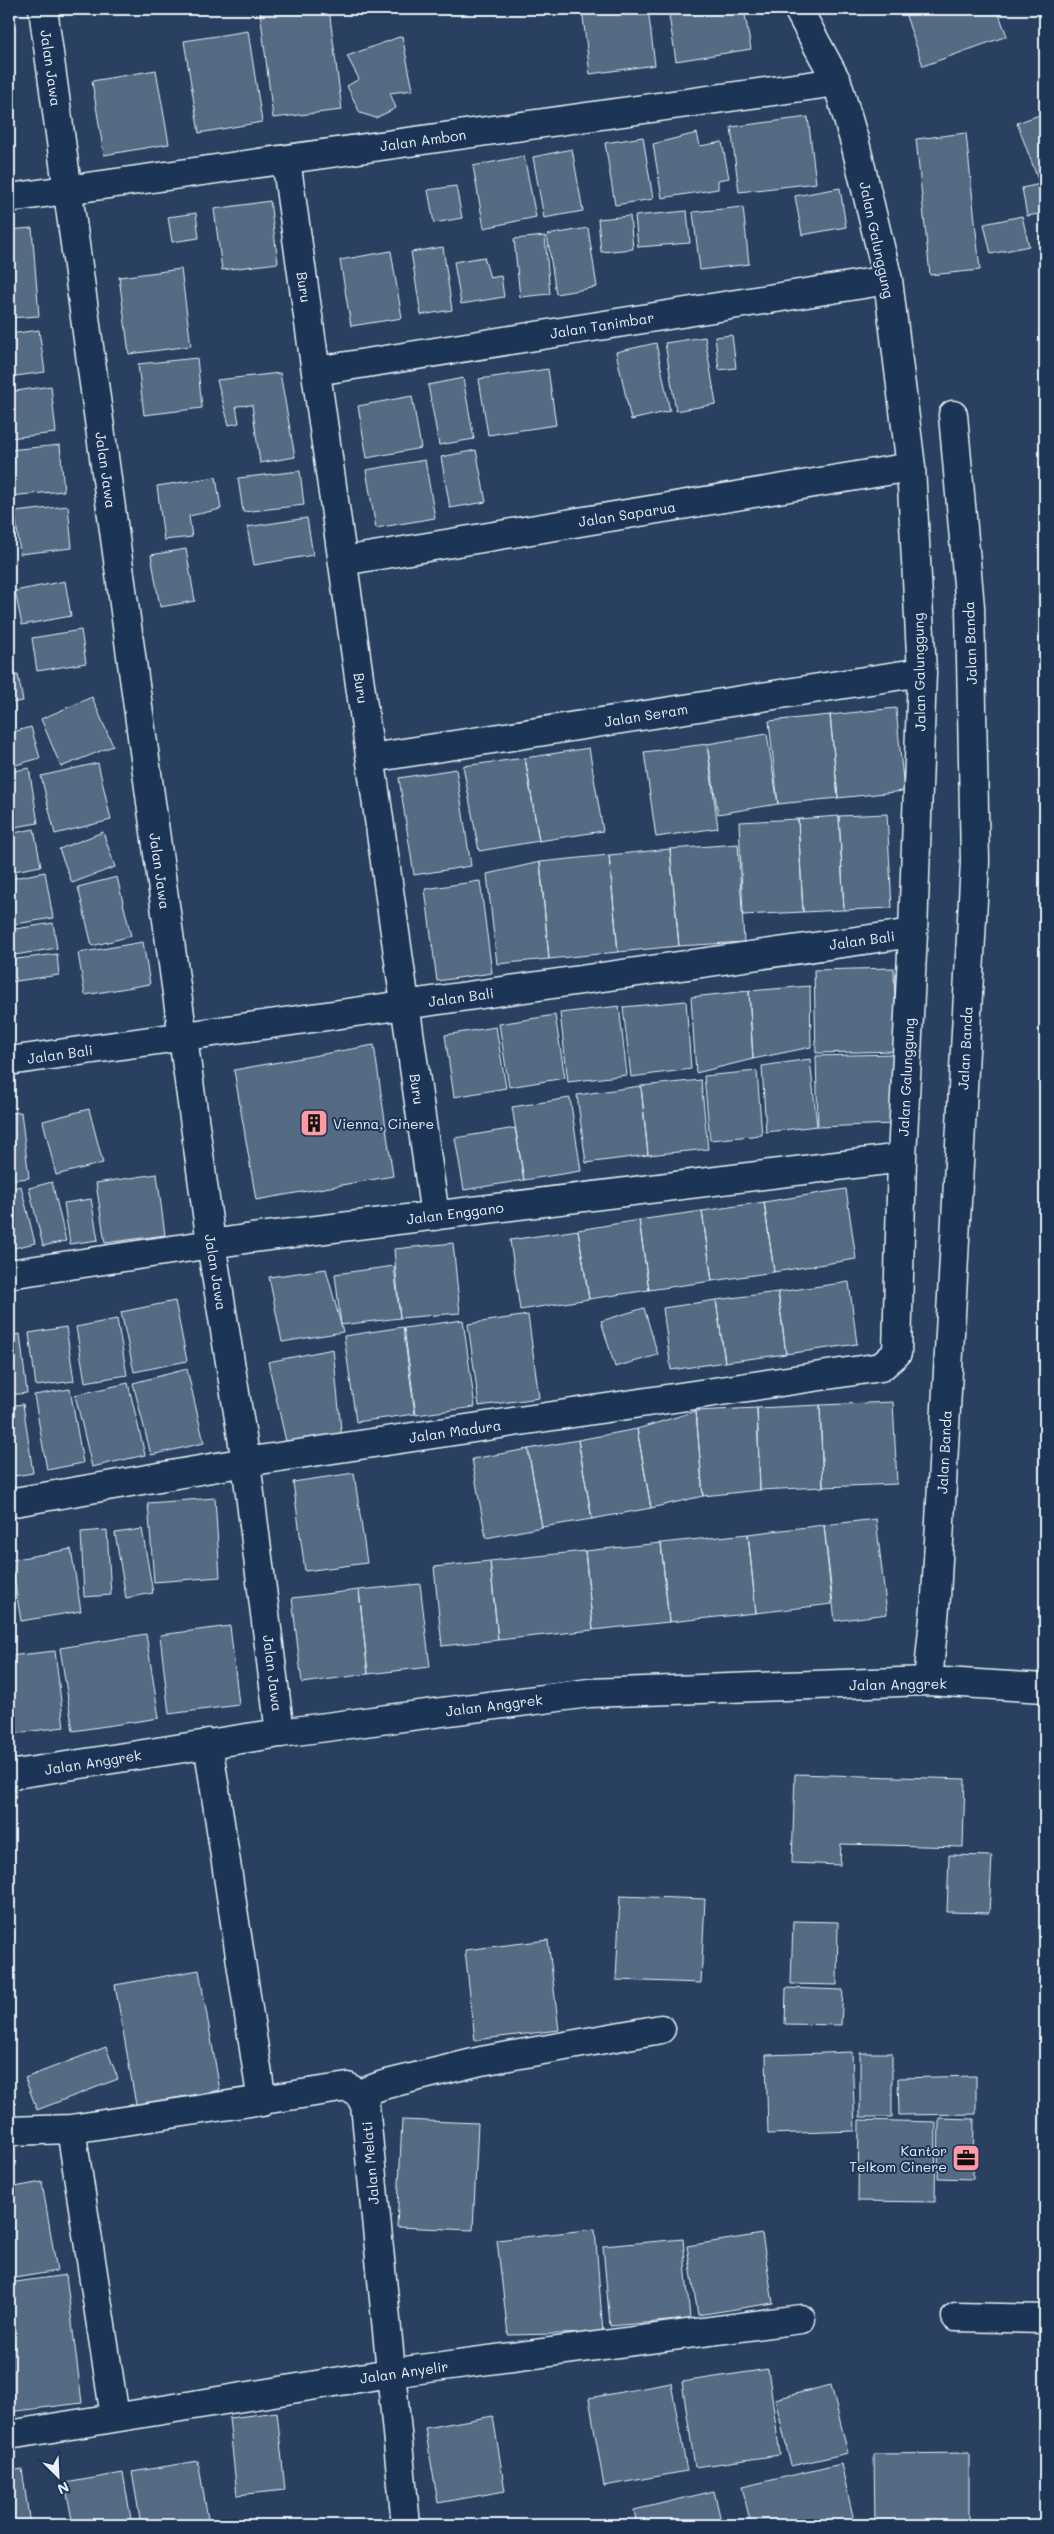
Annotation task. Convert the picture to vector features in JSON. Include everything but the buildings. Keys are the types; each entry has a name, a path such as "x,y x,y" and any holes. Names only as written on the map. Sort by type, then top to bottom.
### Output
{"street":[{"name":"Jalan Jawa","path":"43,9 211,1243 246,1462 280,1732"},
{"name":"Jalan Galunggung","path":"798,9 837,82 855,143 888,280 911,467 922,672 914,933 902,1158 897,1353"},
{"name":"Jalan Ambon","path":"9,198 837,82"},
{"name":"Buru","path":"286,160 435,1216"},
{"name":"Jalan Tanimbar","path":"316,371 888,280"},
{"name":"Jalan Banda","path":"928,1681 937,1577 975,862 970,606 953,415"},
{"name":"Jalan Saparua","path":"343,562 911,467"},
{"name":"Jalan Seram","path":"370,758 922,672"},
{"name":"Jalan Bali","path":"9,1061 914,933"},
{"name":"Jalan Enggano","path":"9,1274 211,1243 902,1158"},
{"name":"Jalan Madura","path":"9,1503 246,1462 881,1367 897,1353"},
{"name":"Jalan Anggrek","path":"9,1775 280,1732 589,1693 928,1681 983,1686 1045,1688"},
{"name":"Jalan Anggrek","path":"983,1686 1045,1705"},
{"path":"208,1743 262,2102"},
{"path":"9,2131 71,2129 262,2102 348,2087 359,2094 383,2084 481,2061 661,2029"},
{"name":"Jalan Melati","path":"359,2094 364,2105 406,2525"},
{"path":"71,2129 115,2417"},
{"path":"956,2317 1045,2319"},
{"name":"Jalan Anyelir","path":"9,2435 390,2373 801,2319"}],"place":[{"name":"Vienna, Cinere","path":"314,1123"},
{"name":"Kantor Telkom Cinere","path":"966,2158"}]}
